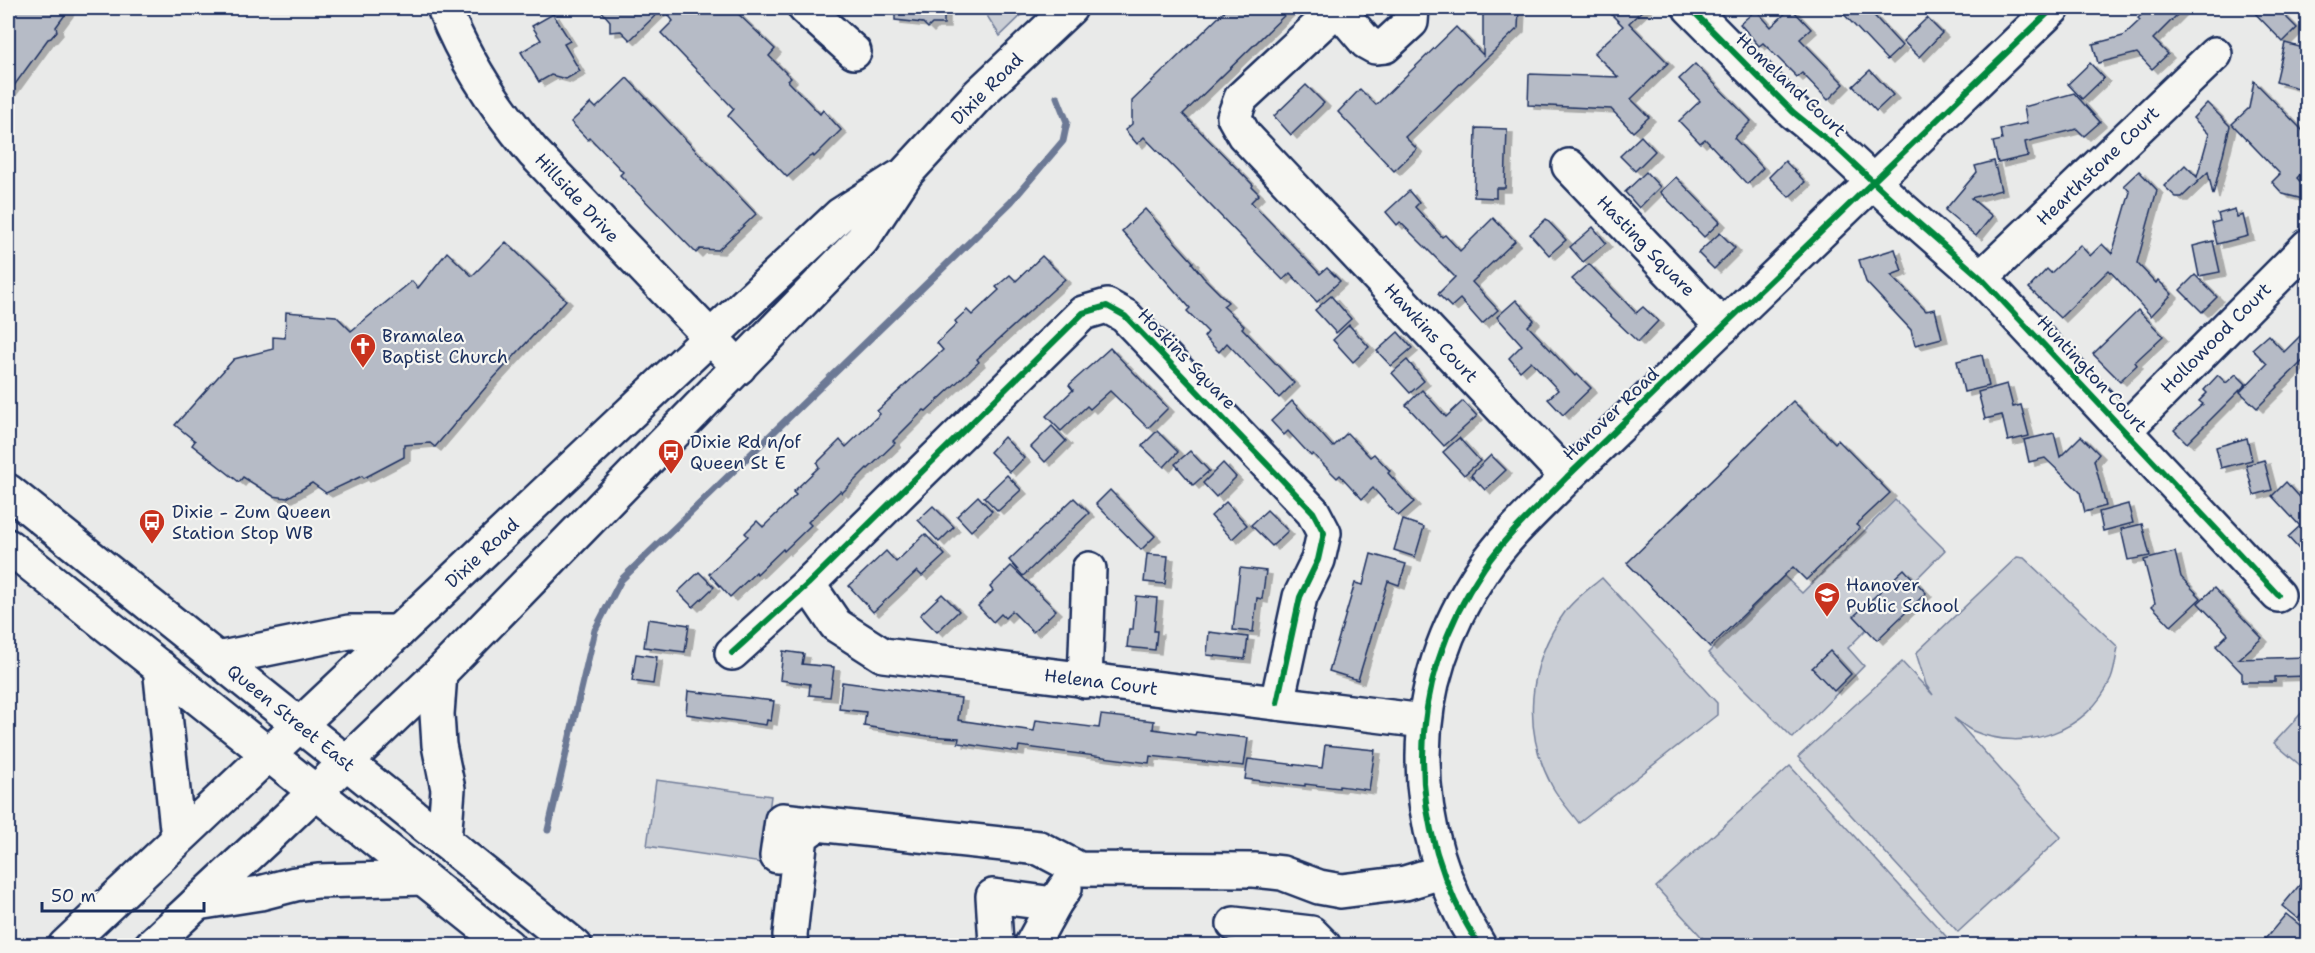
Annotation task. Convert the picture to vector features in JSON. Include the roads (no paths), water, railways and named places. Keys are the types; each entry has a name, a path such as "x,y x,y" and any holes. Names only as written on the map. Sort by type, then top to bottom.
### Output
{"street":[{"name":"Hillside Drive","path":"444,8 458,42 502,114 533,152 739,367"},
{"path":"805,8 854,52"},
{"name":"Dixie Road","path":"151,945 440,673 862,240 907,172 979,94 1070,8"},
{"path":"1338,8 1366,42 1375,47 1385,45 1411,22 1413,8"},
{"name":"Hawkins Court","path":"1338,8 1241,98 1234,117 1244,135 1567,477"},
{"name":"Homeland Court","path":"1690,8 1793,112 1874,182"},
{"name":"Hanover Road","path":"1479,945 1460,915 1441,872 1427,819 1423,763 1424,721 1437,665 1457,614 1485,567 1520,524 1567,477 2053,8"},
{"name":"Hearthstone Court","path":"1981,278 2215,54"},
{"name":"Hasting Square","path":"1569,166 1723,327"},
{"name":"Dixie Road","path":"65,945 840,215 907,172"},
{"name":"Huntington Court","path":"1874,182 1981,278 2278,595"},
{"name":"Hollowood Court","path":"2125,430 2307,246"},
{"name":"Hoskins Square","path":"807,584 1083,313 1107,306 1125,316 1313,512 1324,533 1318,561 1300,597 1277,703"},
{"name":"Queen Street East","path":"8,491 575,945"},
{"path":"8,546 508,945"},
{"path":"1085,681 1089,569"},
{"path":"732,653 807,584"},
{"name":"Helena Court","path":"807,584 836,625 883,655 1424,721"},
{"path":"217,659 350,632 398,632"},
{"path":"160,667 178,838"},
{"path":"440,673 437,714 439,745 448,789 444,841"},
{"path":"777,856 782,820 1039,848 1079,869 1254,870 1282,873 1319,887 1341,891 1392,885 1441,872"},
{"path":"791,945 790,935 801,836 817,824"},
{"path":"1031,945 1054,904 1079,869"},
{"path":"197,903 260,894 295,884 318,881 423,878"},
{"path":"999,945 996,944 993,896 1054,904"},
{"path":"1234,924 1311,933 1324,945"}],"waterway":[{"path":"548,830 595,630 621,580 1011,202 1063,141 1067,122 1057,97"}],"place":[{"name":"Bramalea Baptist Church","path":"363,369"},
{"name":"Dixie Rd n/of Queen St E","path":"671,475"},
{"name":"Dixie - Zum Queen Station Stop WB","path":"152,545"},
{"name":"Hanover Public School","path":"1827,618"}]}
